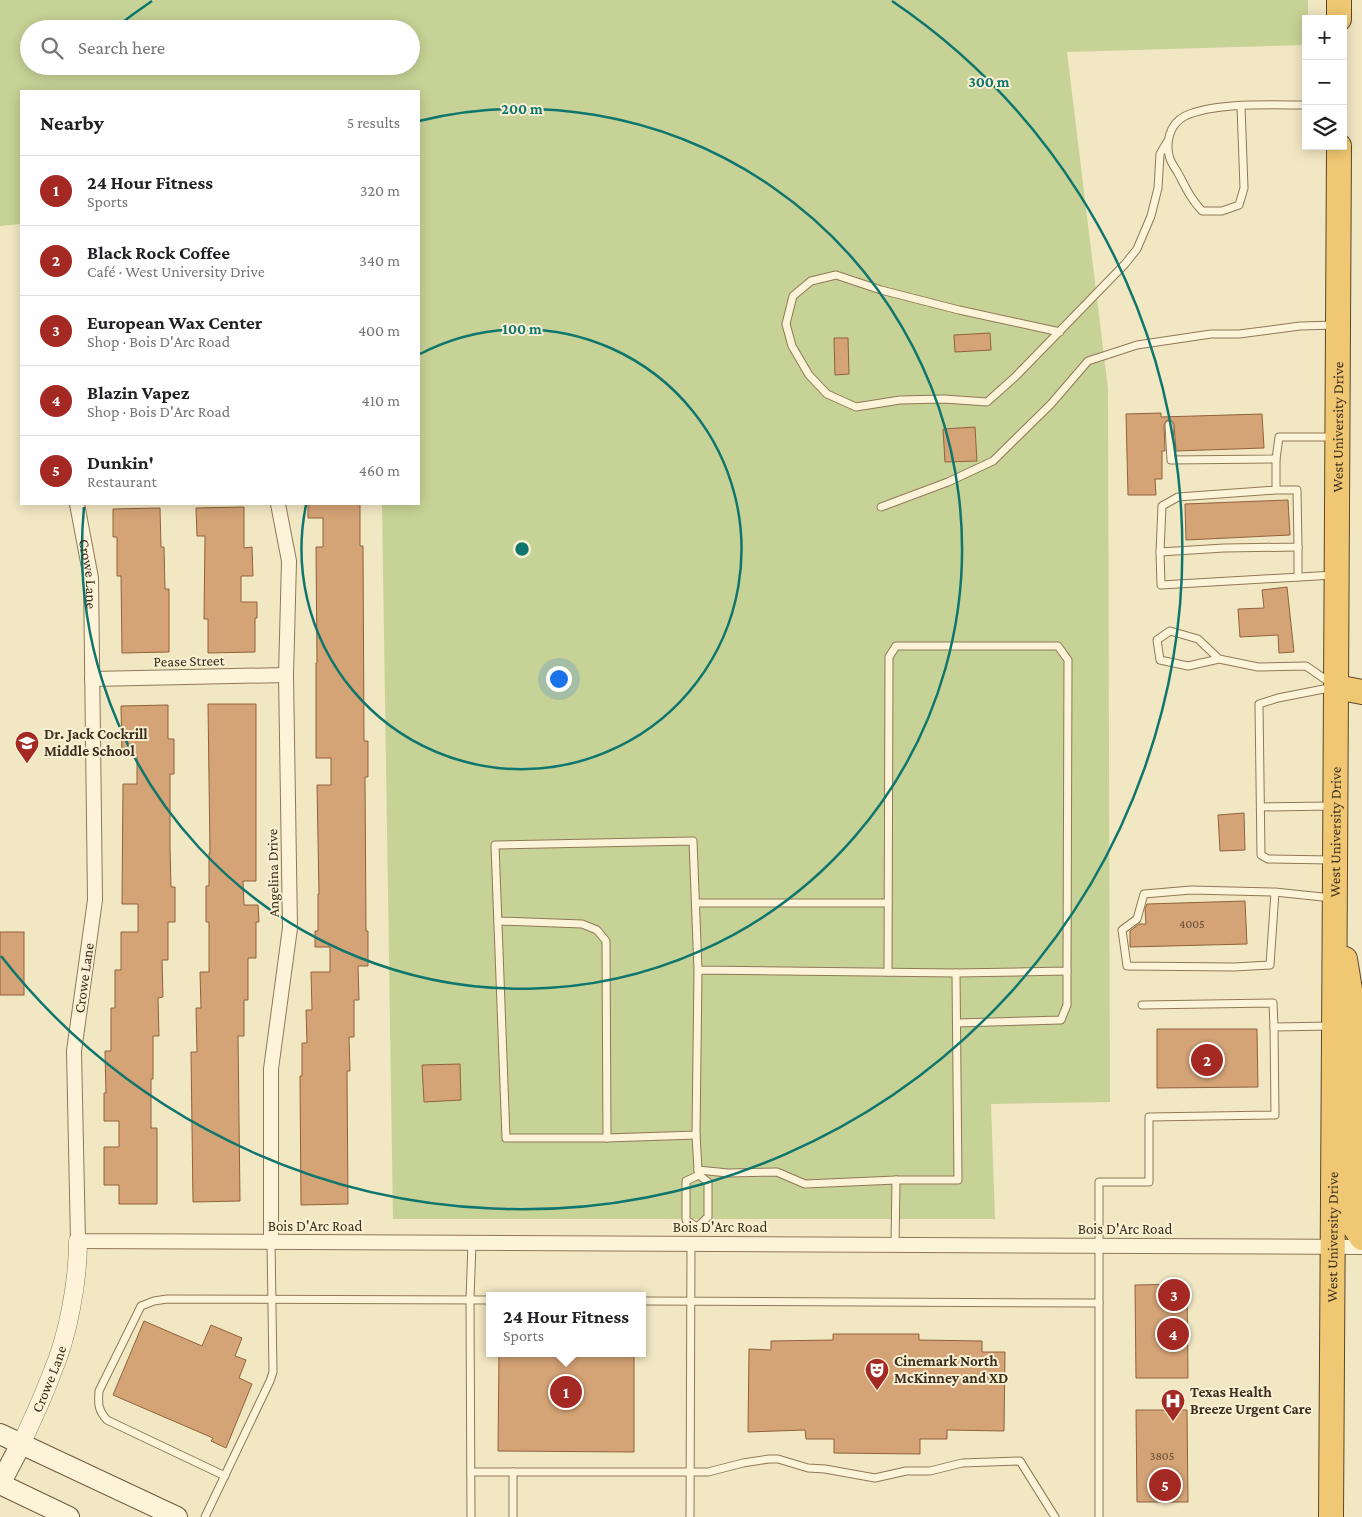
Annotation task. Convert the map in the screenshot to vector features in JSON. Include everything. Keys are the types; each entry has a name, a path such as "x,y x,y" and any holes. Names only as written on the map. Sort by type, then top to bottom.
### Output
{"highway":[{"path":"1339,0 1339,15"},
{"name":"West University Drive","path":"1331,1517 1339,150"},
{"path":"1336,687 1362,692"},
{"path":"1335,898 1351,996 1351,1217 1353,1225 1362,1238"}],"main road":[{"path":"0,1434 177,1517"},
{"path":"21,1444 0,1484 69,1517"}],"street":[{"name":"Crowe Lane","path":"21,1444 53,1372 63,1340 76,1278 78,1241 74,1051 95,900 91,578 77,505"},
{"name":"Angelina Drive","path":"271,1242 270,1069 290,928 286,675 289,561 278,505"},
{"name":"Pease Street","path":"92,679 286,675"},
{"name":"Bois D'Arc Road","path":"78,1241 1362,1247"}],"lane":[{"path":"1060,332 959,310 882,290 836,275 811,281 792,296 786,324 792,346 809,375 826,394 856,407 900,400 944,399 987,402 1060,332 1126,264 1137,249 1151,216 1158,188 1160,154 1173,126 1183,117 1209,109 1241,106 1302,105"},
{"path":"1167,142 1171,160 1191,198 1202,211 1222,212 1239,205 1244,188 1241,106"},
{"path":"881,507 948,482 993,461 1051,404 1088,361 1137,345 1211,334 1239,334 1300,326 1338,325"},
{"path":"1169,425 1172,460 1276,459"},
{"path":"1276,490 1276,459 1279,437 1338,436"},
{"path":"1298,577 1298,490 1178,497 1162,506 1161,585 1336,575"},
{"path":"1160,552 1224,548 1298,547"},
{"path":"1219,659 1198,639 1170,631 1157,640 1160,660 1188,666 1219,659 1258,667 1306,666 1336,687"},
{"path":"888,972 889,657 896,646 1058,646 1068,660 1067,1005 1061,1020 957,1023"},
{"path":"1335,860 1268,859 1261,855 1259,704 1278,698 1336,687"},
{"path":"1260,807 1335,806"},
{"path":"690,1517 690,1302 697,1227 708,1218 708,1182 699,1172 696,1136 698,970 694,841 495,845 506,1138 696,1136"},
{"path":"1275,892 1270,965 1234,967 1127,966 1122,930 1137,919 1144,894 1191,890 1275,892 1335,898"},
{"path":"696,903 888,903"},
{"path":"498,921 582,924 597,930 606,940 607,1138"},
{"path":"698,970 956,973 1067,971"},
{"path":"697,1227 686,1220 686,1181 699,1172 777,1172 805,1184 896,1180 958,1180 956,973"},
{"path":"1098,1517 1099,1182 1149,1182 1149,1117 1275,1115 1274,1003 1142,1004"},
{"path":"1274,1027 1333,1026"},
{"path":"895,1244 896,1180"},
{"path":"205,1517 273,1372 271,1242"},
{"path":"471,1517 470,1299 472,1243"},
{"path":"225,1476 107,1420 101,1413 98,1402 99,1392 141,1306 167,1299 486,1300"},
{"path":"646,1301 1099,1303"},
{"path":"471,1472 708,1472 743,1463 778,1460 808,1468 825,1468 875,1478 906,1471 930,1471 962,1463 1020,1461 1055,1517"},
{"path":"513,1472 513,1517"},
{"path":"0,1484 0,1491"}],"green space":[{"path":"0,0 1308,0 1308,15 1302,15 1302,45 1067,52 1108,389 1110,1102 991,1104 995,1219 393,1219 382,505 420,505 420,90 20,90 20,224 0,226"}],"building":[{"path":"990,333 991,350 955,352 954,335"},
{"path":"834,338 848,338 849,374 835,375"},
{"path":"1161,413 1161,417 1262,414 1264,448 1176,451 1174,424 1172,421 1167,420 1164,425 1165,451 1162,451 1162,479 1155,479 1156,495 1128,495 1126,414"},
{"path":"975,427 977,461 945,462 943,429"},
{"path":"1288,500 1290,535 1186,540 1185,504"},
{"path":"308,505 360,505 360,546 363,546 364,741 368,741 368,777 365,777 368,966 358,966 359,1000 354,1000 354,1037 349,1037 350,1071 347,1071 348,1204 301,1205 300,1076 302,1076 302,1043 307,1043 306,1010 312,1010 311,972 330,972 330,947 315,947 315,931 318,931 319,894 317,785 331,785 331,758 316,758 316,547 323,547 323,518 308,518"},
{"path":"244,507 244,548 252,547 253,576 241,576 241,602 257,602 255,652 208,653 208,619 204,619 205,536 197,536 196,508"},
{"path":"160,508 161,547 164,547 165,589 169,589 169,652 122,653 121,576 117,576 117,537 113,537 113,509"},
{"path":"1287,587 1294,652 1279,653 1278,635 1240,637 1238,609 1264,608 1262,590"},
{"path":"208,704 256,704 256,881 243,881 244,905 258,905 259,922 256,922 256,958 248,958 248,1000 244,1000 244,1036 238,1036 240,1201 193,1202 191,1052 197,1052 196,1008 201,1008 200,972 209,972 209,922 206,922 206,886 209,886 210,853"},
{"path":"168,705 168,739 174,739 174,774 170,774 170,848 171,887 175,887 175,922 168,922 168,960 162,960 163,997 158,998 159,1036 153,1036 151,1128 157,1128 157,1204 119,1204 119,1185 104,1185 104,1147 119,1147 119,1121 104,1121 104,1093 106,1093 105,1051 111,1051 111,1008 115,1008 115,970 121,970 121,932 138,932 138,904 122,904 123,784 137,784 137,756 122,756 121,706"},
{"path":"1244,813 1245,850 1220,851 1218,815"},
{"path":"1245,901 1247,944 1130,947 1130,931 1139,924 1146,924 1145,909 1147,904"},
{"path":"0,932 24,932 24,995 0,995"},
{"path":"1157,1029 1257,1029 1258,1087 1157,1088"},
{"path":"460,1064 461,1100 424,1102 422,1065"},
{"path":"1187,1284 1188,1378 1136,1378 1135,1285"},
{"path":"144,1321 202,1346 211,1325 242,1338 235,1356 246,1360 239,1378 252,1384 226,1448 211,1441 213,1438 113,1395"},
{"name":"Cinemark North McKinney and XD","path":"833,1334 919,1334 919,1340 982,1341 982,1352 1005,1352 1004,1431 947,1430 947,1439 920,1439 920,1454 834,1453 834,1439 806,1439 805,1430 748,1432 749,1349 771,1350 771,1341 833,1340"},
{"path":"499,1357 634,1357 634,1452 498,1451"},
{"path":"1136,1410 1187,1410 1188,1502 1137,1502"}],"place":[{"name":"Dr. Jack Cockrill Middle School","path":"27,764"},
{"name":"Black Rock Coffee","path":"1207,1060"},
{"name":"European Wax Center","path":"1174,1295"},
{"name":"Blazin Vapez","path":"1173,1334"},
{"name":"Cinemark North McKinney and XD","path":"877,1391"},
{"name":"24 Hour Fitness","path":"566,1392"},
{"name":"Texas Health Breeze Urgent Care","path":"1173,1422"},
{"name":"Dunkin'","path":"1165,1485"}]}
